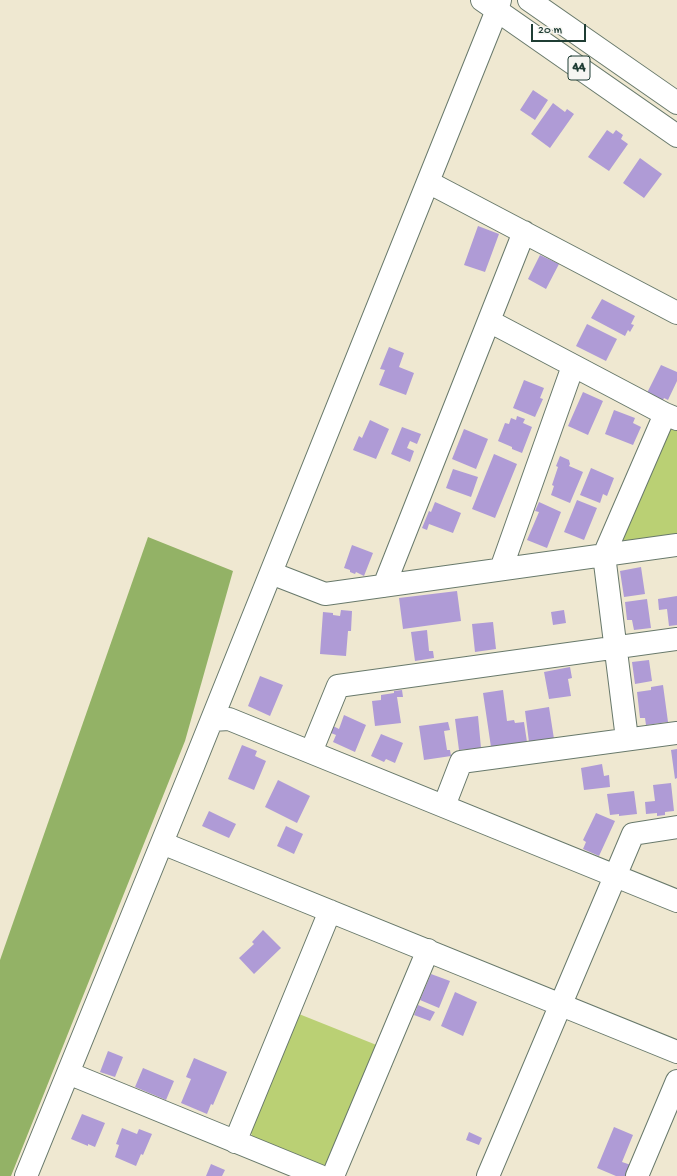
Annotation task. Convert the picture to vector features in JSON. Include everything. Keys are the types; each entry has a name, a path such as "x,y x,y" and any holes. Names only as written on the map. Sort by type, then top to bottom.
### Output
{"street":[{"name":"44","path":"529,0 677,103"},
{"name":"44","path":"493,3 677,136"},
{"path":"26,1176 212,720 428,182 493,3"},
{"path":"428,182 677,313"},
{"path":"384,586 524,232"},
{"path":"489,321 671,416 604,555 627,740"},
{"path":"501,569 573,366"},
{"path":"271,573 325,594 677,545"},
{"path":"311,752 338,686 677,639"},
{"path":"212,720 229,719 677,901"},
{"path":"444,806 461,762 677,733"},
{"path":"488,1176 633,834 677,827"},
{"path":"162,842 677,1052"},
{"path":"235,1142 330,911"},
{"path":"333,1176 428,950"},
{"path":"68,1074 320,1176"},
{"path":"637,1176 677,1081"}],"green space":[{"path":"672,427 677,429 677,536 629,543 623,540 621,535 663,433"},
{"path":"148,537 233,571 185,741 11,1176 0,1176 0,960"},
{"path":"299,1014 379,1046 331,1167 316,1167 254,1141 250,1130"}],"building":[{"path":"533,90 548,100 535,120 520,110"},
{"path":"553,103 565,112 567,109 574,114 550,148 531,134"},
{"path":"607,130 613,134 616,130 623,135 621,139 628,144 609,171 588,157"},
{"path":"640,158 662,174 644,198 623,183"},
{"path":"478,226 499,234 485,272 464,265"},
{"path":"540,255 559,264 546,289 528,279"},
{"path":"602,299 635,316 631,324 634,325 630,332 628,330 625,336 591,318"},
{"path":"587,324 617,339 606,361 576,346"},
{"path":"389,347 404,353 399,367 414,373 406,395 379,385 385,370 380,369"},
{"path":"661,365 677,372 677,381 668,400 664,398 663,400 647,393"},
{"path":"524,380 544,388 540,398 543,399 535,417 513,408"},
{"path":"583,392 603,401 588,435 568,426"},
{"path":"614,410 635,418 633,423 641,427 633,445 605,434"},
{"path":"517,416 525,419 523,423 532,427 522,453 498,441 505,423 509,424 511,418 516,420"},
{"path":"370,420 389,429 376,459 353,450 359,436 362,438"},
{"path":"402,427 421,434 417,444 410,441 407,448 414,451 410,462 391,454"},
{"path":"464,429 488,439 476,469 452,459"},
{"path":"494,454 517,464 495,518 472,509"},
{"path":"560,456 569,460 569,466 583,472 570,503 551,495 554,486 552,485 558,467 556,466"},
{"path":"591,468 614,478 607,496 603,494 600,503 580,495"},
{"path":"453,469 478,477 471,497 446,488"},
{"path":"577,500 597,508 584,540 564,532"},
{"path":"435,502 461,513 453,533 429,524 427,530 422,528 429,511 431,512"},
{"path":"539,502 561,512 547,548 527,540 539,512 535,511"},
{"path":"352,545 373,553 364,576 356,572 355,574 350,572 350,570 344,568"},
{"path":"641,567 645,594 624,597 620,571"},
{"path":"457,591 461,621 403,629 399,598"},
{"path":"677,596 677,625 669,626 667,609 659,610 658,599"},
{"path":"647,599 651,628 634,630 632,620 627,620 625,602"},
{"path":"341,610 352,611 351,631 348,631 346,656 320,654 323,612 333,613 333,615 340,616"},
{"path":"564,610 566,623 553,625 551,612"},
{"path":"493,622 496,649 475,652 472,624"},
{"path":"427,630 429,651 433,651 434,658 415,661 411,632"},
{"path":"649,660 652,681 635,684 632,662"},
{"path":"570,667 572,678 568,679 571,696 549,699 544,672"},
{"path":"260,676 283,685 270,716 248,706"},
{"path":"663,685 668,722 646,725 645,718 640,718 637,692 651,690 651,687"},
{"path":"402,690 403,697 397,697 401,723 375,726 372,701 381,700 381,695"},
{"path":"503,690 507,721 514,720 515,723 524,722 527,742 491,747 483,693"},
{"path":"549,707 554,739 529,742 525,711"},
{"path":"344,715 366,725 355,752 333,742 336,735 331,733 333,726 339,729"},
{"path":"478,716 481,748 459,750 455,719"},
{"path":"448,722 450,730 444,731 447,750 450,750 451,756 424,760 419,726"},
{"path":"381,734 403,743 395,763 386,759 384,762 371,756"},
{"path":"242,745 257,751 255,756 266,761 254,790 228,779"},
{"path":"677,749 677,778 675,779 671,750"},
{"path":"602,764 604,776 609,775 610,787 584,790 581,768"},
{"path":"278,780 310,796 297,823 265,807"},
{"path":"671,783 674,811 665,812 665,815 657,816 657,813 646,814 645,802 655,801 653,785"},
{"path":"634,791 637,814 619,816 619,814 610,815 607,794"},
{"path":"209,811 236,824 229,838 202,826"},
{"path":"596,813 615,821 599,856 583,849 586,842 583,840"},
{"path":"286,826 303,834 294,854 277,846"},
{"path":"263,930 281,948 254,974 239,958 254,944 252,942"},
{"path":"431,974 450,981 439,1008 420,1000"},
{"path":"455,992 477,1002 463,1036 441,1026"},
{"path":"418,1005 435,1012 430,1021 414,1015"},
{"path":"108,1051 123,1057 115,1077 100,1072"},
{"path":"194,1058 227,1072 213,1105 211,1104 207,1114 181,1103 191,1079 186,1077"},
{"path":"143,1068 174,1081 166,1100 135,1087"},
{"path":"82,1114 105,1123 95,1147 88,1144 88,1146 71,1139"},
{"path":"614,1127 633,1135 622,1162 631,1165 626,1176 616,1176 597,1168"},
{"path":"122,1128 137,1134 139,1129 152,1134 143,1155 141,1154 136,1166 115,1157 119,1145 116,1144"},
{"path":"469,1132 482,1138 479,1145 466,1140"},
{"path":"211,1164 225,1170 222,1176 206,1176"}]}
